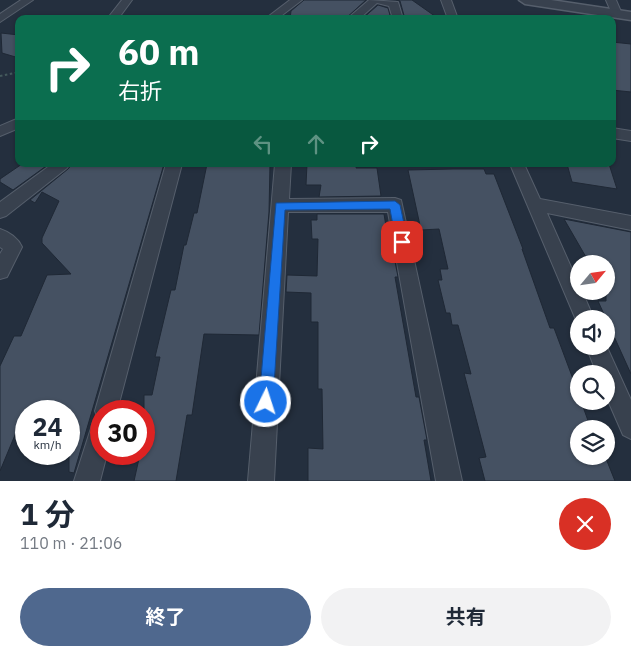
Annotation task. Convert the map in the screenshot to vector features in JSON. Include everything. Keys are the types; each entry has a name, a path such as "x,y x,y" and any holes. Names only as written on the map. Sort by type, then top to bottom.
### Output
{"street":[{"path":"0,19 9,8 28,0"},
{"path":"115,15 127,0"},
{"path":"276,15 297,0"},
{"path":"357,15 376,0 394,4 397,15"},
{"path":"446,0 452,15"},
{"path":"525,0 631,16"},
{"path":"611,0 617,14"},
{"path":"0,131 15,125"},
{"path":"616,133 631,136"},
{"path":"0,211 58,167"},
{"path":"109,400 173,167"},
{"path":"261,481 283,167"},
{"path":"518,167 580,310"},
{"path":"534,204 631,223"},
{"path":"280,206 395,205 449,481"},
{"path":"0,236 13,247 0,271"},
{"path":"600,355 631,427"},
{"path":"87,481 91,465"}],"path":[{"path":"0,76 15,73"}],"building":[{"path":"304,0 366,0 349,15 290,15 291,11"},
{"path":"396,0 412,0 433,15 404,15 400,1"},
{"path":"378,5 388,8 390,15 367,15"},
{"path":"1,33 15,35 15,57 2,53"},
{"path":"616,42 631,44 631,92 616,90"},
{"path":"18,167 45,167 13,190 0,182 0,179"},
{"path":"70,167 163,167 95,400 90,400 90,418 80,452 80,400 15,400 15,435 0,471 0,366 14,336 21,336 47,275 71,274 42,243 42,238 59,201 42,192 35,203 30,200"},
{"path":"206,167 270,167 269,212 259,335 204,334 192,415 187,415 176,481 134,481 138,465 155,465 155,400 144,400 144,395 152,395 160,357 155,357 171,290 175,290 184,245 186,245 194,213 197,213"},
{"path":"307,167 377,168 381,196 319,197 321,185 306,185"},
{"path":"568,167 610,167 617,189 572,182"},
{"path":"484,169 486,174 494,174 523,249 550,328 554,328 570,371 570,410 584,410 588,420 570,420 570,465 609,465 615,481 485,481 479,458 486,457 464,373 471,374 458,325 452,325 450,313 446,313 438,280 442,280 440,269 448,269 439,229 421,230 408,170"},
{"path":"317,214 384,214 390,251 393,251 398,277 395,277 416,397 419,397 427,440 424,440 431,481 308,481 308,448 323,449 322,389 318,389 318,322 311,322 311,293 286,292 287,275 317,276 318,239 312,239 311,220 317,220"},
{"path":"564,219 631,232 631,374 615,339 615,310 602,310 598,301 615,300 615,255 585,255"},
{"path":"69,465 76,465 74,473 69,472"}],"route":[{"path":"266,402 280,206 395,205 402,242"}]}
